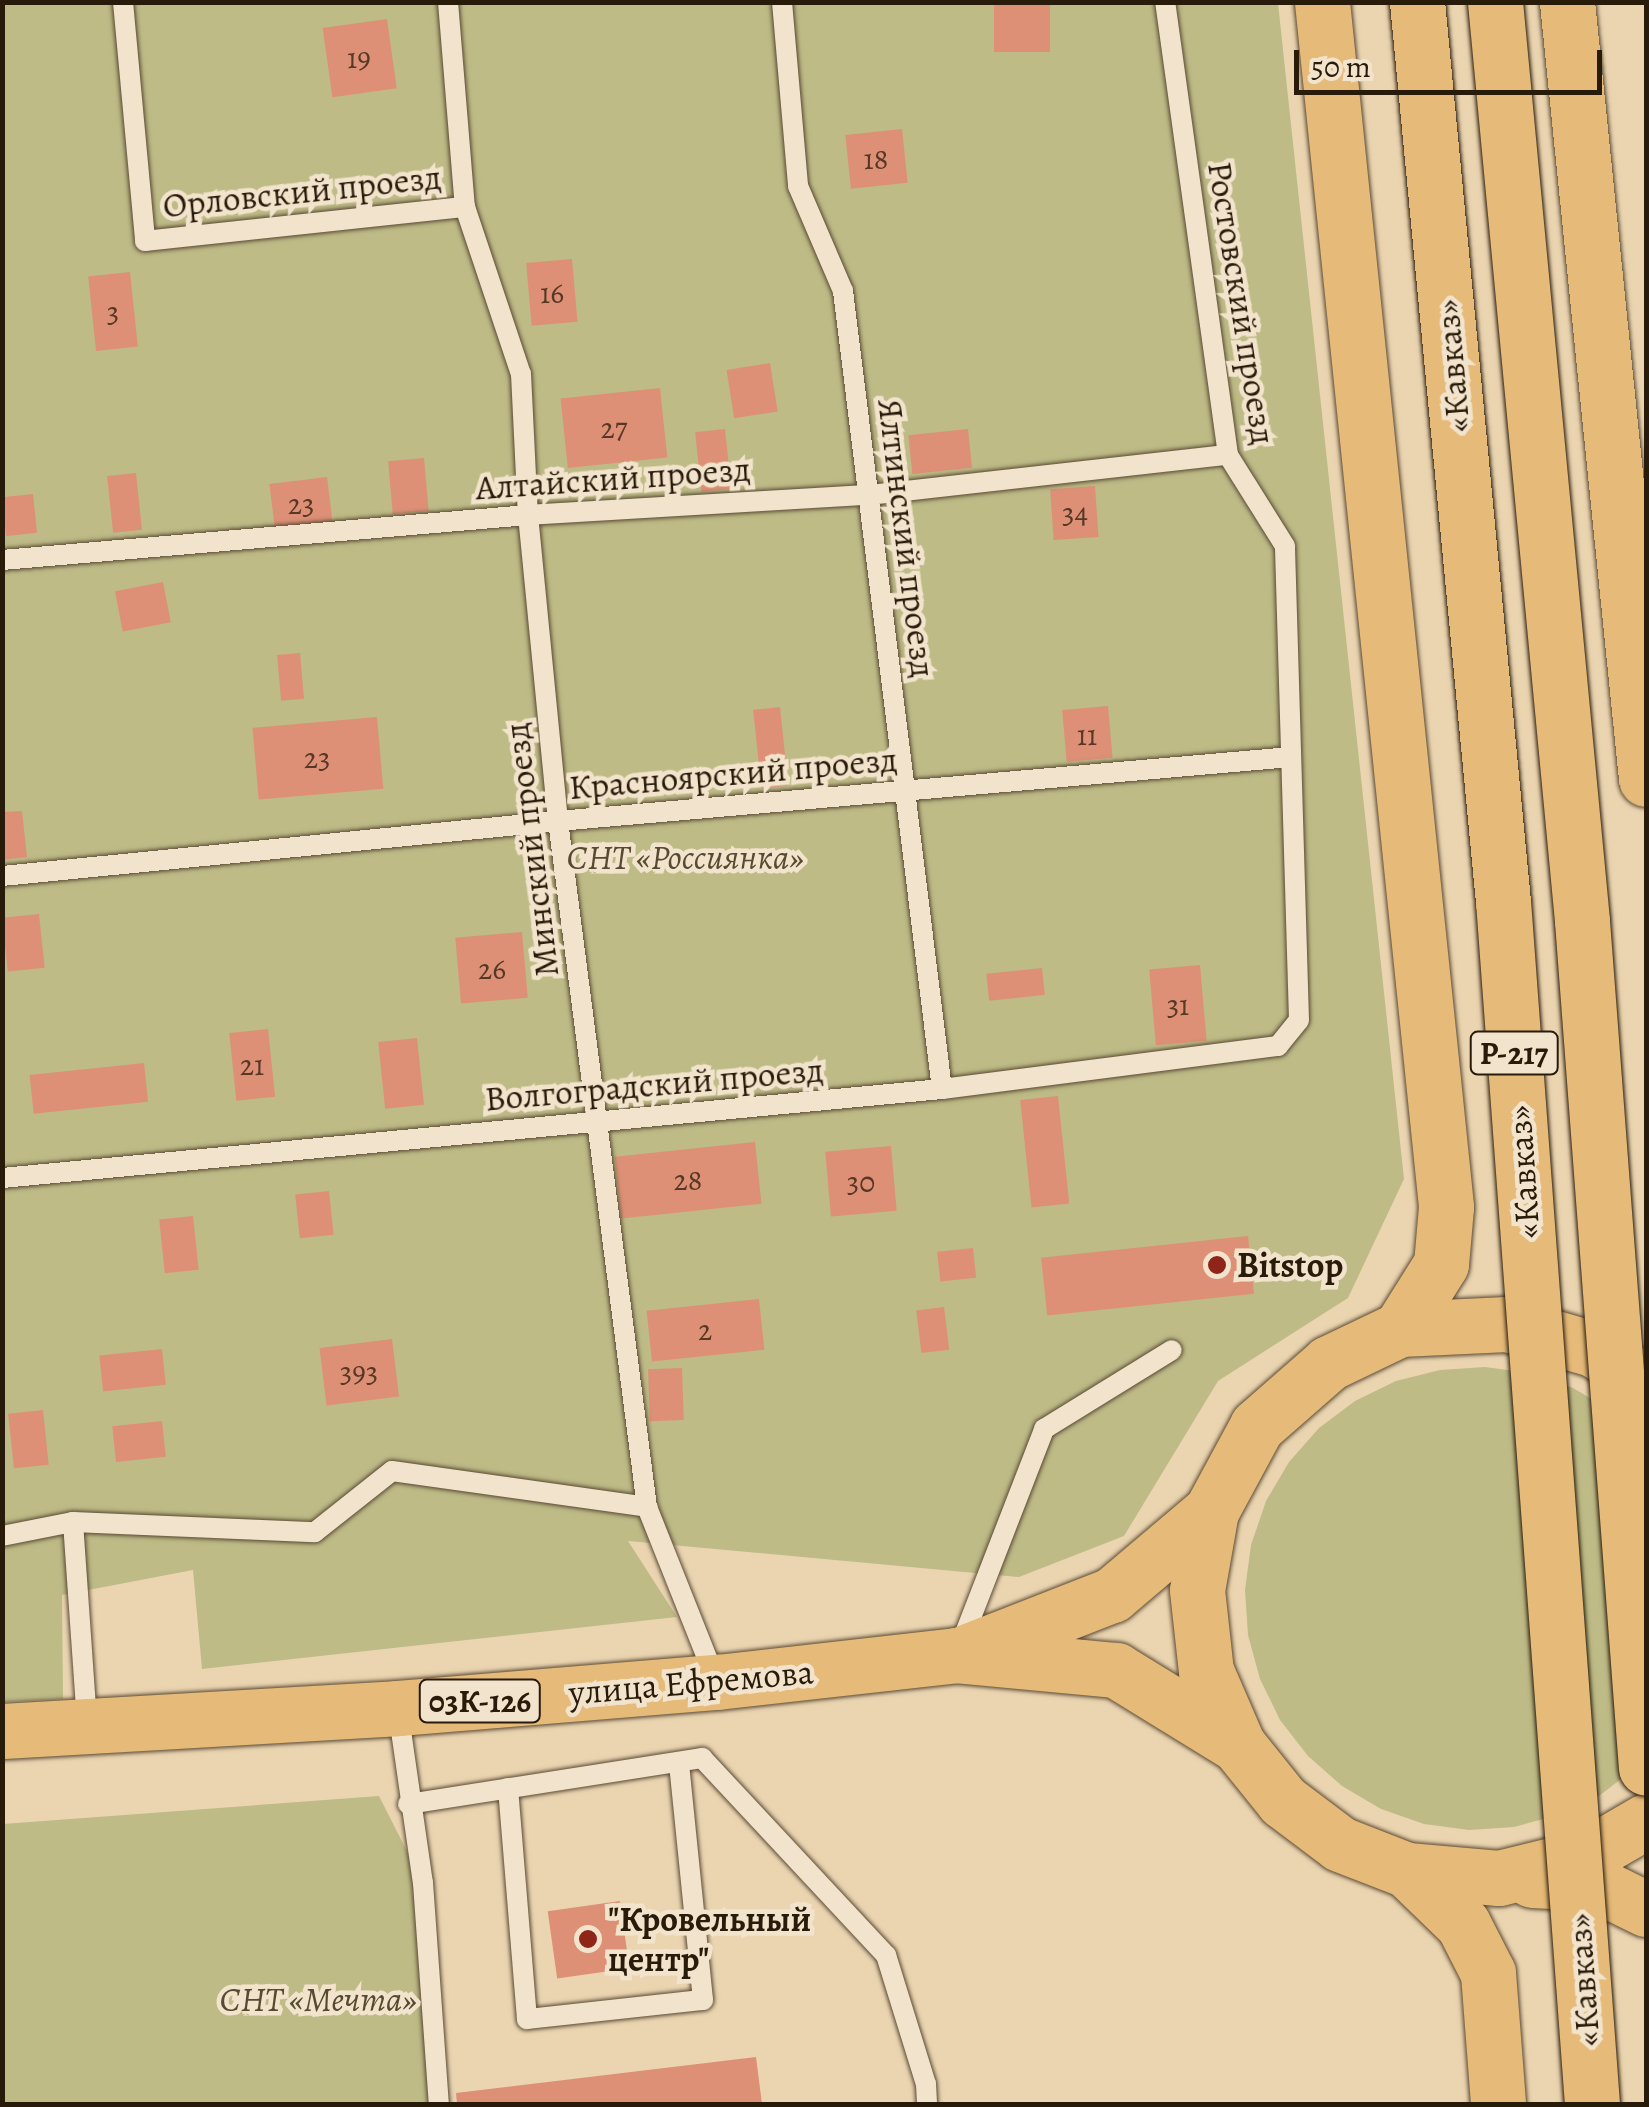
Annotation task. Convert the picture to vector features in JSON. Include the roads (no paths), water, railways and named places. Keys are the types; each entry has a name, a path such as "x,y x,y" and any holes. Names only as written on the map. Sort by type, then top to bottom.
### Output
{"main road":[{"path":"1322,2 1446,1207 1441,1264 1400,1329"},
{"name":"«Кавказ»","path":"1417,2 1503,902 1592,2104"},
{"name":"Р-217","path":"1495,2 1582,920 1646,1768"},
{"path":"1567,2 1646,779"},
{"path":"1646,1382 1593,1348 1507,1324 1400,1329 1330,1363 1257,1426 1211,1510 1196,1590 1206,1671 1238,1746 1282,1801 1340,1844 1407,1870 1593,1884 1646,1910"},
{"path":"956,1655 1112,1595 1211,1510"},
{"name":"улица Ефремова","path":"2,1731 398,1708 717,1682 956,1655 1116,1670 1238,1746"},
{"path":"1499,1878 1584,1858 1646,1820"},
{"path":"1407,1870 1463,1924 1488,1974 1498,2104"}],"lane":[{"name":"Орловский проезд","path":"124,2 145,241 465,207"},
{"name":"Минский проезд","path":"448,2 465,207 521,374 528,515 558,821 647,1507 717,1682"},
{"name":"Ялтинский проезд","path":"782,2 798,186 844,291 942,1089"},
{"name":"Ростовский проезд","path":"1165,2 1228,456 1286,546 1299,1020"},
{"name":"Алтайский проезд","path":"2,560 528,515 869,495 1228,456"},
{"name":"Красноярский проезд","path":"2,876 558,821 1291,758"},
{"name":"Волгоградский проезд","path":"2,1178 942,1089 1278,1046 1299,1020"},
{"path":"956,1655 1044,1429 1172,1350"},
{"path":"2,1536 73,1522 315,1532 392,1471 647,1507"},
{"path":"73,1522 87,1724"},
{"path":"398,1708 408,1804 423,1884 439,2104"},
{"path":"408,1804 702,1758 886,1955 926,2084 926,2104"},
{"path":"508,1788 527,2018 703,2000 679,1762"}],"place":[{"name":"Bitstop","path":"1217,1265"},
{"name":"\"Кровельный центр\"","path":"588,1939"}],"park label":[{"name":"СНТ «Россиянка»","path":"685,857"},
{"name":"СНТ «Мечта»","path":"318,1999"}]}
